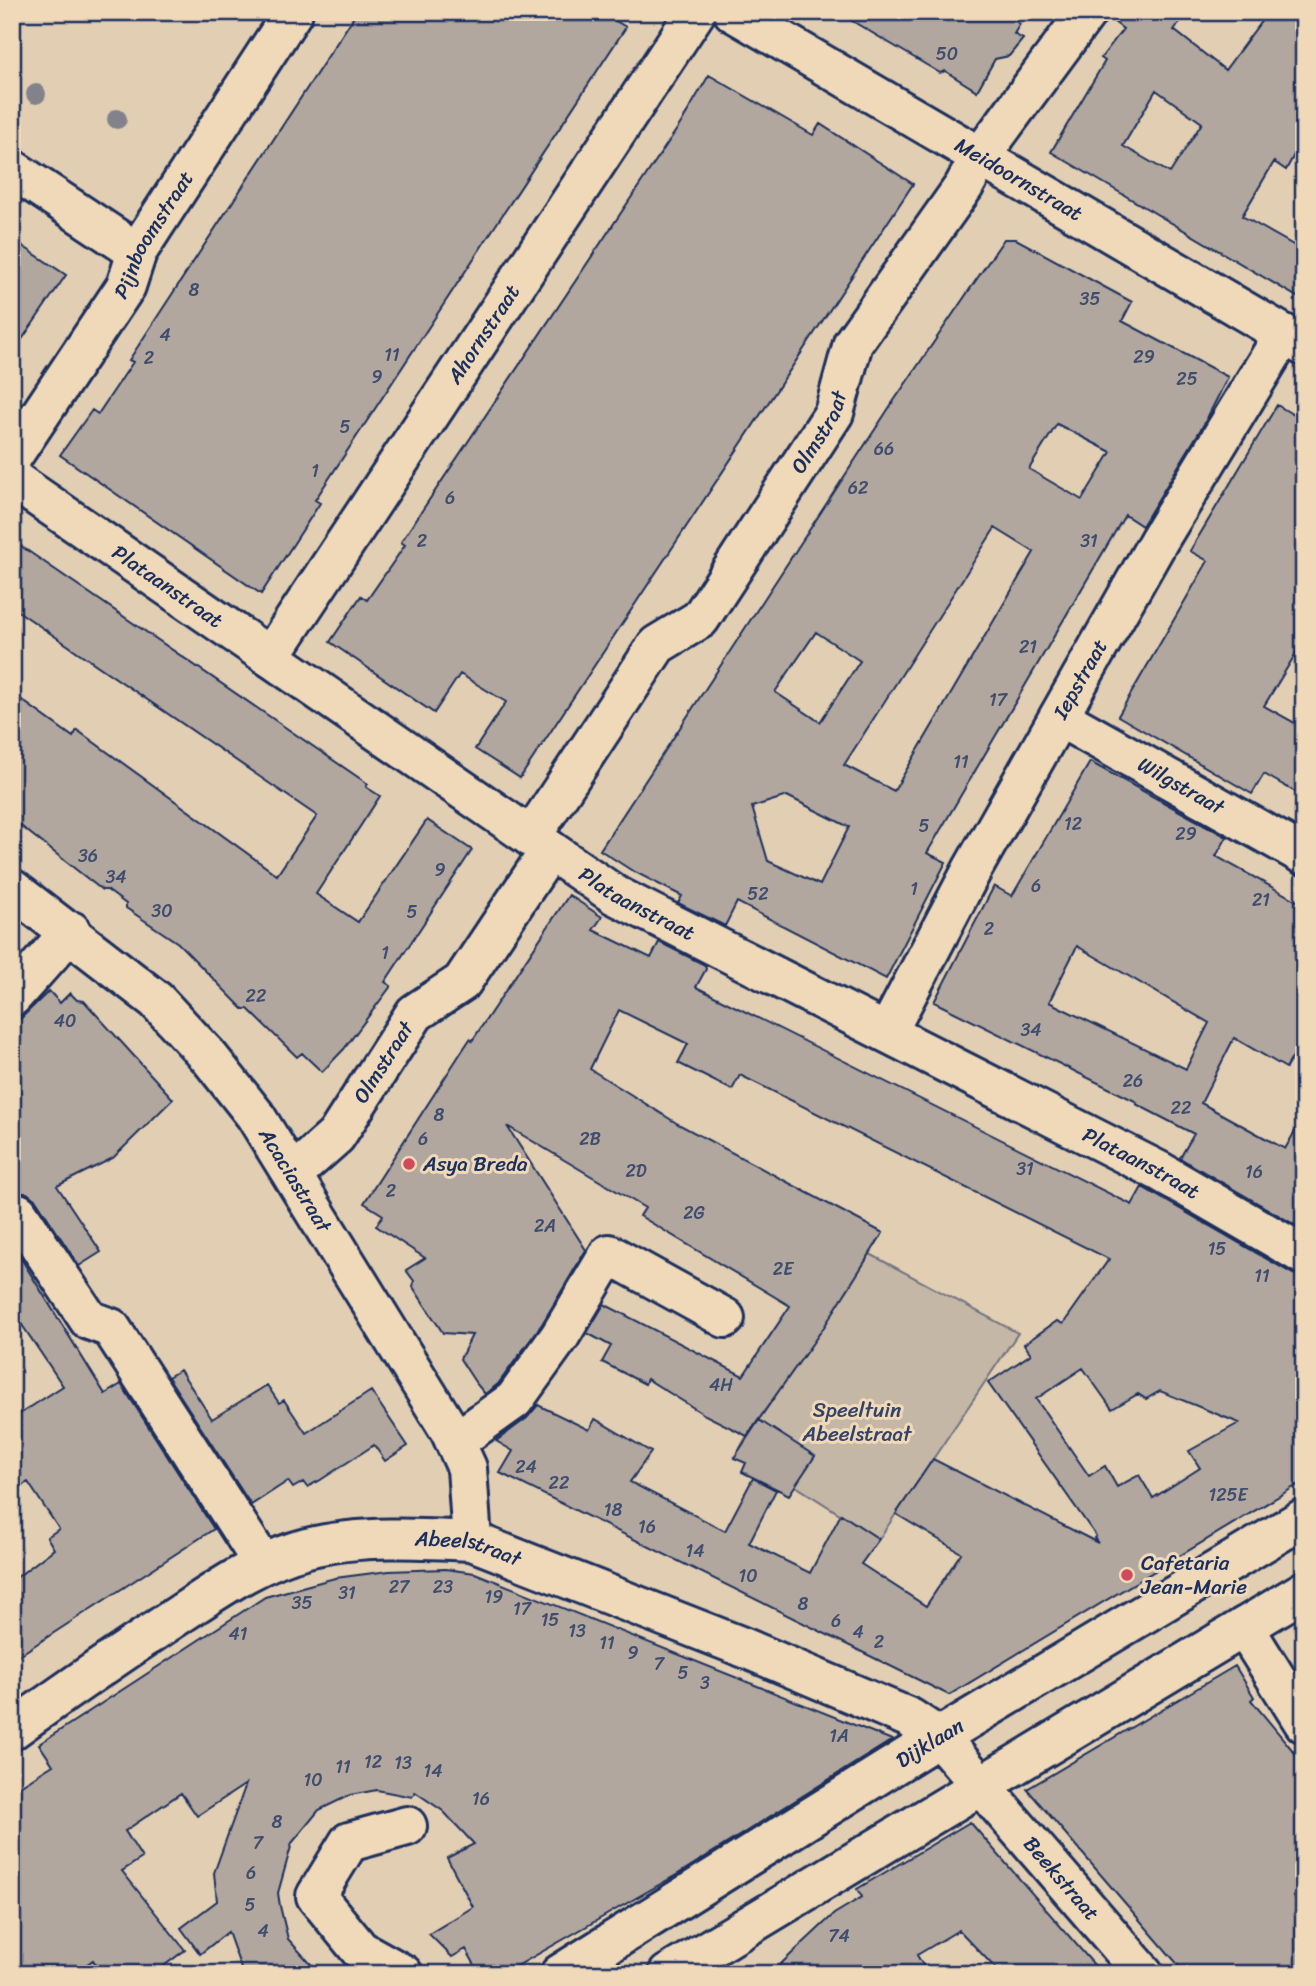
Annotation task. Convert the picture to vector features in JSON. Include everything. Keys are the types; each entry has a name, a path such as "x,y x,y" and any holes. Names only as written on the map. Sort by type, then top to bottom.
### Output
{"street":[{"name":"Pijnboomstraat","path":"12,457 126,286 136,252 293,12"},
{"name":"Ahornstraat","path":"270,657 696,12"},
{"name":"Meidoornstraat","path":"733,12 1294,340"},
{"name":"Olmstraat","path":"293,1174 337,1136 415,1013 462,982 657,645 700,619 834,413 853,343 964,186 981,157 1087,12"},
{"path":"12,169 136,252"},
{"name":"Iepstraat","path":"888,1031 973,869 1158,540 1294,340"},
{"name":"Plataanstraat","path":"12,480 615,895 888,1031 1159,1171 1304,1255"},
{"name":"Wilgstraat","path":"1059,717 1304,855"},
{"name":"Acaciastraat","path":"12,889 71,931 156,1000 209,1057 255,1115 456,1442 467,1468 472,1541"},
{"path":"12,997 71,931"},
{"path":"18,1213 89,1320 111,1328 263,1564"},
{"path":"456,1442 514,1401 561,1336 609,1254 725,1318"},
{"name":"Dijklaan","path":"560,1974 939,1737 1304,1518"},
{"name":"Abeelstraat","path":"12,1730 89,1674 232,1580 263,1564 308,1548 424,1538 472,1541 745,1648 910,1718 939,1737 979,1784"},
{"path":"668,1974 979,1784 1304,1591"},
{"path":"1244,1627 1304,1723"},
{"name":"Beekstraat","path":"979,1784 1144,1974"},
{"path":"403,1974 360,1950 316,1896 349,1842 407,1826"}],"green space":[{"name":"Speeltuin Abeelstraat","path":"870,1254 1018,1333 879,1539 739,1450 757,1417 761,1417"}],"building":[{"path":"357,12 600,12 626,27 315,500 320,503 261,594 60,455 92,410 98,414 133,362 129,360"},
{"path":"837,12 1001,12 1020,24 1014,34 1023,39 1009,56 995,59 977,91 945,71 940,73"},
{"path":"1109,12 1187,12 1174,30 1225,70 1268,12 1304,12 1304,136 1286,170 1274,162 1242,216 1304,251 1304,301 1051,152 1105,61 1101,58 1123,29 1108,17","holes":["1156,90 1202,123 1170,173 1123,146"]},
{"path":"709,75 813,135 820,124 913,184 520,778 475,749 506,702 460,674 434,713 330,642 361,596 367,600 405,545 401,542 681,123"},
{"path":"12,239 66,275 12,354"},
{"path":"1004,239 1016,239 1132,302 1122,321 1228,377 1204,424 1142,526 1125,515 927,853 946,862 886,979 737,902 725,926 678,903 682,896 631,870 600,850 891,405","holes":["1057,424 1111,452 1082,500 1029,469","995,528 1034,552 894,791 844,765","816,632 860,661 820,722 775,692","787,796 849,827 820,885 768,861 752,807"]},
{"path":"1277,405 1304,421 1304,640 1264,706 1304,728 1304,797 1264,774 1252,794 1118,716 1208,561 1190,551"},
{"path":"12,540 368,784 366,787 380,796 316,894 358,922 427,820 472,850 385,982 391,986 344,1049 322,1072 302,1053 297,1057 248,1009 243,1009 178,943 126,908 126,904 107,890 102,890 12,819 12,693 73,737 77,730 277,875 317,816 12,607"},
{"path":"1090,762 1227,837 1216,856 1304,905 1304,1038 1286,1068 1234,1038 1201,1103 1285,1149 1304,1115 1304,1230 1180,1158 1194,1134 1136,1104 1137,1102 934,1002 994,886 1012,896","holes":["1077,946 1209,1023 1186,1069 1049,1002"]},
{"path":"569,895 602,917 593,930 651,958 659,942 705,965 706,969 696,987 1132,1205 1142,1187 1293,1274 1304,1277 1304,1481 949,1695 500,1473 513,1451 496,1441 527,1418 538,1405 589,1430 595,1419 651,1452 630,1482 725,1531 753,1478 776,1490 749,1543 810,1573 841,1514 879,1539 861,1564 926,1606 961,1553 896,1514 933,1459 1098,1543 1094,1538 1096,1536 988,1383 1031,1354 1024,1344 1057,1321 1063,1324 1109,1259 740,1075 732,1090 678,1063 688,1044 619,1010 590,1069 678,1124 883,1233 824,1327 747,1436 705,1415 647,1379 645,1384 602,1362 611,1346 587,1333 604,1304 743,1376 790,1306 640,1216 645,1208 507,1126 586,1250 542,1324 498,1384 485,1394 460,1359 472,1335 443,1333 413,1287 414,1281 406,1270 425,1258 376,1226 383,1215 364,1203 470,1039 472,1041","holes":["1083,1368 1112,1409 1138,1394 1146,1399 1160,1391 1239,1423 1189,1451 1200,1468 1153,1498 1139,1475 1117,1487 1105,1466 1089,1476 1036,1399"]},
{"path":"49,991 60,1003 70,993 77,1000 84,1001 173,1099 113,1158 57,1186 101,1252 79,1266 36,1200 27,1193 12,1193 12,1027"},
{"path":"12,1244 105,1394 121,1384 214,1529 12,1660 12,1581 54,1549 47,1537 59,1529 28,1482 12,1492 12,1419 63,1386 12,1310"},
{"path":"180,1370 212,1419 267,1385 279,1403 284,1400 306,1433 371,1391 408,1446 385,1461 374,1445 307,1487 303,1482 293,1488 288,1481 251,1505 168,1377"},
{"path":"759,1420 815,1456 789,1495 742,1472 746,1463 734,1458"},
{"path":"445,1569 475,1573 892,1740 678,1874 503,1974 480,1974 466,1949 452,1957 429,1934 473,1907 447,1858 474,1844 443,1811 415,1792 412,1797 377,1790 350,1795 319,1810 292,1843 278,1893 280,1906 288,1939 320,1974 243,1974 228,1932 200,1954 181,1928 217,1901 214,1873 246,1784 197,1816 181,1793 125,1831 142,1858 122,1871 185,1950 153,1974 102,1974 93,1960 73,1974 12,1974 12,1791 53,1765 39,1744 265,1597 335,1578 389,1571"},
{"path":"1235,1666 1254,1697 1251,1700 1304,1764 1304,1889 1294,1897 1301,1906 1295,1912 1304,1923 1304,1974 1186,1974 1027,1789"},
{"path":"970,1822 1102,1974 1001,1974 959,1930 917,1955 928,1974 770,1974 834,1914 862,1897 857,1889"}],"place":[{"name":"Asya Breda","path":"409,1164"},
{"name":"Cafetaria Jean-Marie","path":"1127,1575"}]}
